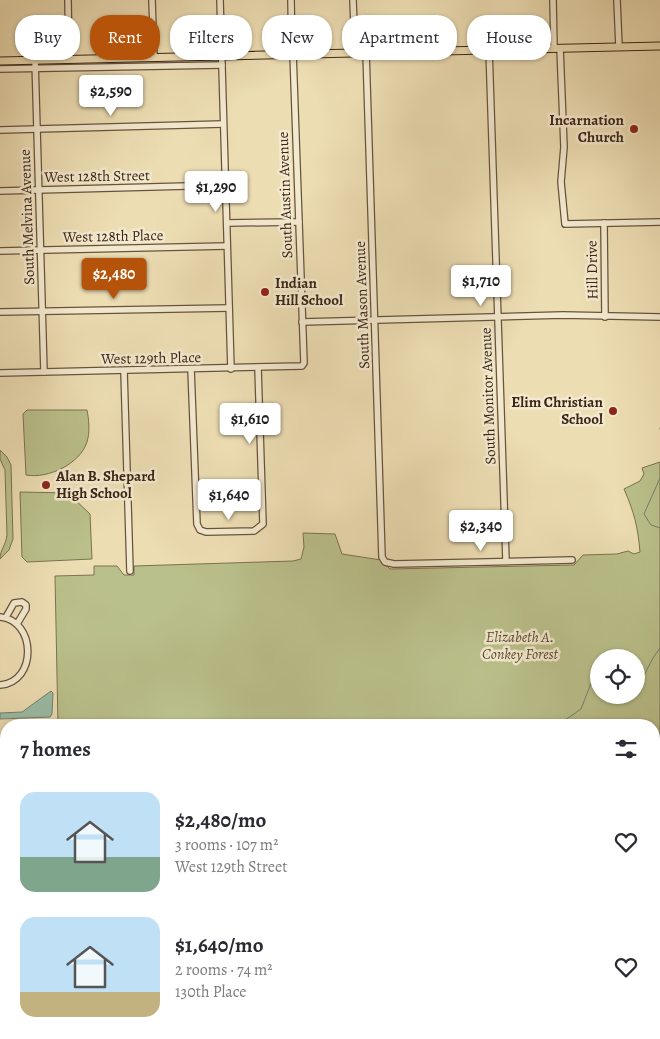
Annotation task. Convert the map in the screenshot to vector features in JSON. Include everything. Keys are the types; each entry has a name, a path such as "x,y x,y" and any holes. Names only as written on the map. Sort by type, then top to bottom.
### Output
{"main road":[{"path":"551,48 660,46"},
{"path":"0,61 35,60"}],"street":[{"path":"68,0 68,15"},
{"path":"152,0 153,15"},
{"path":"220,0 221,15"},
{"name":"South Austin Avenue","path":"290,0 291,15"},
{"path":"353,0 354,15"},
{"path":"553,0 564,147 561,182 562,218 565,224 660,222"},
{"path":"617,0 618,47"},
{"name":"South Melvina Avenue","path":"35,60 44,372"},
{"path":"222,60 231,369"},
{"name":"South Austin Avenue","path":"293,60 304,363 302,366"},
{"name":"South Mason Avenue","path":"366,60 382,557 385,562 394,564 506,562"},
{"name":"South Monitor Avenue","path":"489,60 506,562"},
{"path":"0,69 222,65"},
{"path":"0,130 223,124"},
{"name":"West 128th Street","path":"0,191 225,185"},
{"path":"226,223 299,222"},
{"name":"Hill Drive","path":"604,224 605,316"},
{"name":"West 128th Place","path":"0,252 227,246"},
{"path":"0,312 229,308"},
{"path":"302,322 563,315 660,317"},
{"name":"West 129th Place","path":"0,373 302,366"},
{"path":"191,369 197,524 200,530 206,532 254,531 261,527 263,521 258,368"},
{"path":"124,371 130,570"},
{"path":"506,562 572,560"},
{"path":"0,685 12,682 20,676 26,667 28,646 26,637 17,624 3,617 14,603 22,602 26,605 26,609 17,624"}],"green space":[{"path":"27,410 87,410 88,438 78,457 53,472 35,476 26,475 23,414"},
{"path":"0,450 7,457 11,465 13,539 9,550 0,559 7,535 5,470 0,459"},
{"name":"Elizabeth A. Conkey Forest","path":"660,462 660,719 58,719 55,576 94,575 94,566 117,566 124,575 134,575 134,566 293,561 301,559 304,547 303,533 335,534 342,554 381,560 390,569 574,565 583,555 617,554 628,551 634,554 640,552 637,527 624,489 640,481 644,474 642,468"},
{"path":"20,492 68,493 90,514 92,559 27,562 22,557"}],"shaded area":[{"path":"51,691 53,693 52,714 50,717 0,719 0,713 22,712"}],"waterway":[{"path":"660,478 644,514 651,525 660,528"},
{"path":"645,673 660,648"},
{"path":"567,719 581,709 590,686"}],"place":[{"name":"Incarnation Church","path":"634,129"},
{"name":"Indian Hill School","path":"265,292"},
{"name":"Elim Christian School","path":"613,411"},
{"name":"Alan B. Shepard High School","path":"46,485"}]}
